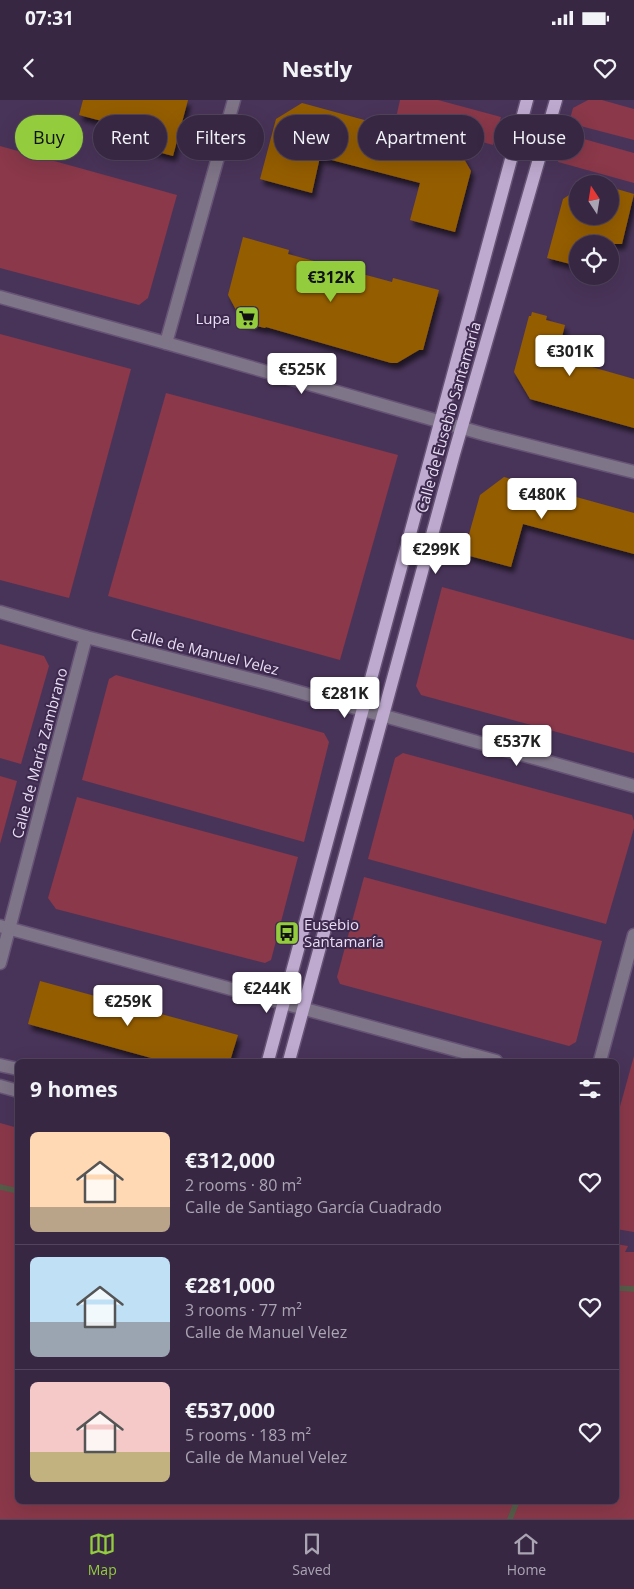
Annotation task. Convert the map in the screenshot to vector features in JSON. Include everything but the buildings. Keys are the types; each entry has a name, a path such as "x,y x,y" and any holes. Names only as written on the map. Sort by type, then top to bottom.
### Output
{"main road":[{"name":"Calle de Eusebio Santamaría","path":"269,1059 527,100"},
{"name":"Calle de Eusebio Santamaría","path":"289,1059 462,427 556,100"}],"street":[{"path":"166,342 234,100"},
{"path":"0,298 166,342 440,422 634,472"},
{"name":"Calle de Manuel Velez","path":"0,612 86,637 362,709 634,786"},
{"name":"Calle de María Zambrano","path":"0,963 4,927 86,637"},
{"path":"4,927 489,1059"},
{"path":"601,1059 634,935"},
{"path":"0,1065 15,1069"},
{"path":"0,1086 15,1089"}],"shaded area":[{"path":"400,100 438,100 494,115 493,145 484,142 484,115 397,115"},
{"path":"588,100 602,100 634,109 634,140 584,127 584,115 571,115 573,108"},
{"path":"584,139 634,153 634,183 619,179 619,175 605,175 558,162 559,160 584,160"},
{"path":"0,146 15,150 15,160 51,160 177,195 148,298 139,305 0,268"},
{"path":"0,334 131,369 69,598 0,580"},
{"path":"166,393 398,455 340,660 108,596"},
{"path":"442,587 634,640 634,753 421,695 416,686"},
{"path":"0,644 44,656 49,666 21,764 0,758"},
{"path":"116,675 324,733 329,742 304,842 82,780 109,679"},
{"path":"403,753 632,815 634,828 606,924 368,859 395,758"},
{"path":"0,776 17,781 0,844"},
{"path":"77,797 298,857 271,960 265,963 56,909 48,898"},
{"path":"364,877 602,941 576,1042 569,1046 340,984 337,977"},
{"path":"634,1056 634,1232 619,1230 619,1110"},
{"path":"0,1123 15,1127 15,1504 619,1504 619,1244 628,1246 625,1252 634,1252 634,1519 0,1519"}],"waterway":[{"path":"0,1187 15,1190"},
{"path":"619,1288 634,1289"},
{"path":"510,1519 516,1504"}],"place":[{"name":"Lupa","path":"247,318"},
{"name":"Eusebio Santamaría","path":"287,933"}]}
